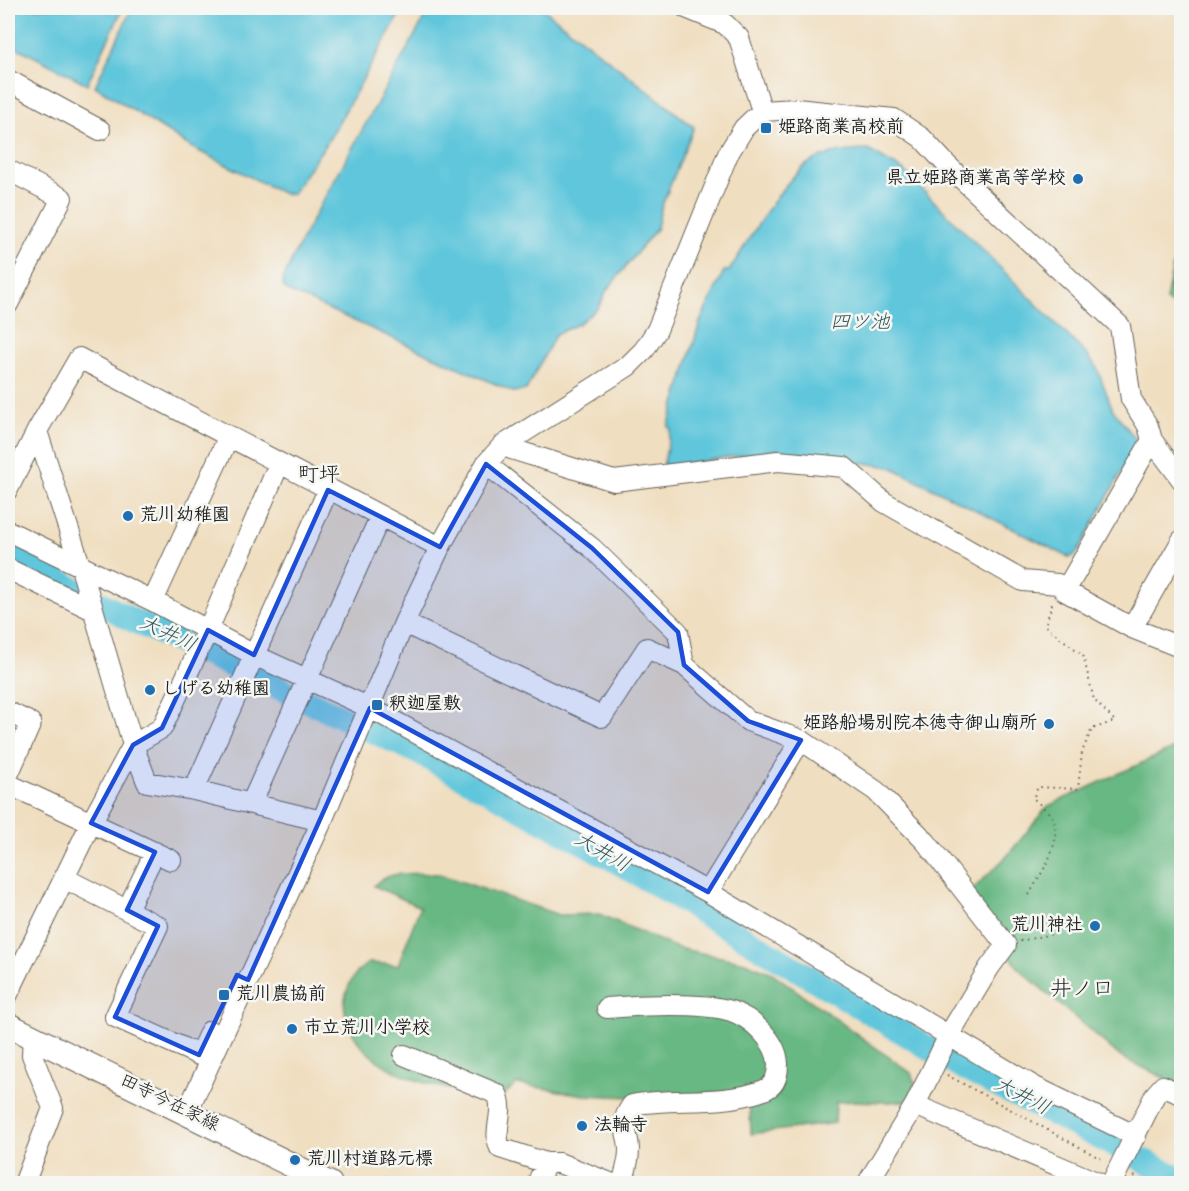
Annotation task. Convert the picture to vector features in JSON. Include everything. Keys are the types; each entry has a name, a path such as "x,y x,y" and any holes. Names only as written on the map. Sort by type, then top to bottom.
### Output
{"main road":[{"name":"田寺今在家線","path":"8,1024 327,1183"}],"street":[{"path":"686,8 725,24 739,38 762,111"},
{"path":"8,80 100,130"},
{"path":"187,1112 322,821 405,623 440,547 486,464 502,446 628,366 644,350 657,330 729,154 744,128 762,111 796,109 894,119 922,138 947,165 1120,326 1131,399 1148,426 1152,441 1182,480"},
{"path":"8,170 62,198 9,299"},
{"path":"9,484 79,358 440,547"},
{"path":"37,431 81,568 133,745 147,782 194,790 322,821"},
{"path":"153,601 229,436"},
{"path":"1062,587 1152,441"},
{"path":"502,446 614,480 778,461 844,467 884,502 1023,580 1062,587 1132,628 1182,648"},
{"path":"8,994 91,823 133,745 162,728 208,630 279,464"},
{"path":"486,464 592,548 678,632 684,665"},
{"path":"194,790 328,490"},
{"path":"251,804 309,680 380,517"},
{"path":"8,531 153,601 254,655 370,708 708,892 1035,1087 1136,1136"},
{"path":"1132,628 1182,540"},
{"path":"8,569 93,610"},
{"path":"405,623 602,717 646,648 684,665 748,721 801,740 876,790 926,842 1006,945 988,968 949,1035 915,1104 867,1184"},
{"path":"8,712 31,723 8,775"},
{"path":"708,892 801,740"},
{"path":"8,784 163,856 127,910"},
{"path":"64,878 158,926 115,1017 199,1055 237,975 248,980"},
{"path":"607,1008 664,1006 730,1011 745,1018 765,1035 775,1049 778,1062 777,1077 765,1090 709,1099 632,1105 624,1115 624,1133 630,1148 622,1184"},
{"path":"24,1184 53,1108 32,1054 33,1037"},
{"path":"404,1055 497,1094 501,1101 497,1133 500,1148 546,1162 559,1163 613,1184"},
{"path":"1115,1176 1155,1095 1163,1086 1182,1095"},
{"path":"915,1104 1101,1184"},
{"path":"537,1184 546,1162"}],"path":[{"path":"1029,895 1051,854 1055,839 1053,819 1033,798 1038,787 1078,789 1082,752 1092,729 1115,721 1094,700 1083,655 1045,626 1062,587"},
{"path":"1006,945 1061,932"},
{"path":"932,1066 1115,1176"}],"highlighted area":[{"path":"486,464 592,548 678,632 684,665 748,721 801,740 708,892 370,708 248,980 237,975 199,1055 115,1017 158,926 127,910 155,852 91,823 133,745 162,728 208,630 254,655 328,490 440,547"}],"green space":[{"path":"1181,243 1181,311 1166,300 1172,270"},
{"path":"1181,745 1181,1086 1121,1057 1020,970 967,895 1007,856 1048,806"},
{"path":"439,874 559,915 599,914 677,948 745,962 772,973 911,1073 915,1083 912,1100 836,1102 835,1123 751,1134 749,1090 655,1098 584,1095 517,1084 501,1097 431,1085 385,1066 366,1051 353,1033 345,1011 345,997 353,978 368,963 398,965 420,907 374,886 379,881 395,875"}],"water":[{"path":"8,8 123,8 87,84 8,43"},
{"path":"132,8 403,8 331,136 292,194 282,193 191,147 95,86"},
{"path":"430,8 542,8 694,127 661,208 657,228 607,290 598,308 578,324 556,334 526,390 513,392 287,291 283,286 283,279 305,233"},
{"name":"四ツ池","path":"868,150 903,170 1087,355 1097,368 1113,410 1138,442 1077,553 1070,558 891,467 776,450 663,467 671,428 668,427 700,322 724,271 729,271 766,212 799,171 822,156"}],"waterway":[{"name":"大井川","path":"8,553 130,619 413,750 609,857 962,1068 1182,1180"}],"place":[{"name":"姫路商業高校前","path":"766,128"},
{"name":"県立姫路商業高等学校","path":"1078,179"},
{"name":"荒川幼稚園","path":"128,516"},
{"name":"しげる幼稚園","path":"150,690"},
{"name":"釈迦屋敷","path":"377,705"},
{"name":"姫路船場別院本徳寺御山廟所","path":"1049,724"},
{"name":"荒川神社","path":"1095,926"},
{"name":"荒川農協前","path":"224,995"},
{"name":"市立荒川小学校","path":"292,1029"},
{"name":"法輪寺","path":"582,1126"},
{"name":"荒川村道路元標","path":"295,1160"}],"district":[{"name":"町坪","path":"319,477"},
{"name":"井ノ口","path":"1082,991"}]}
